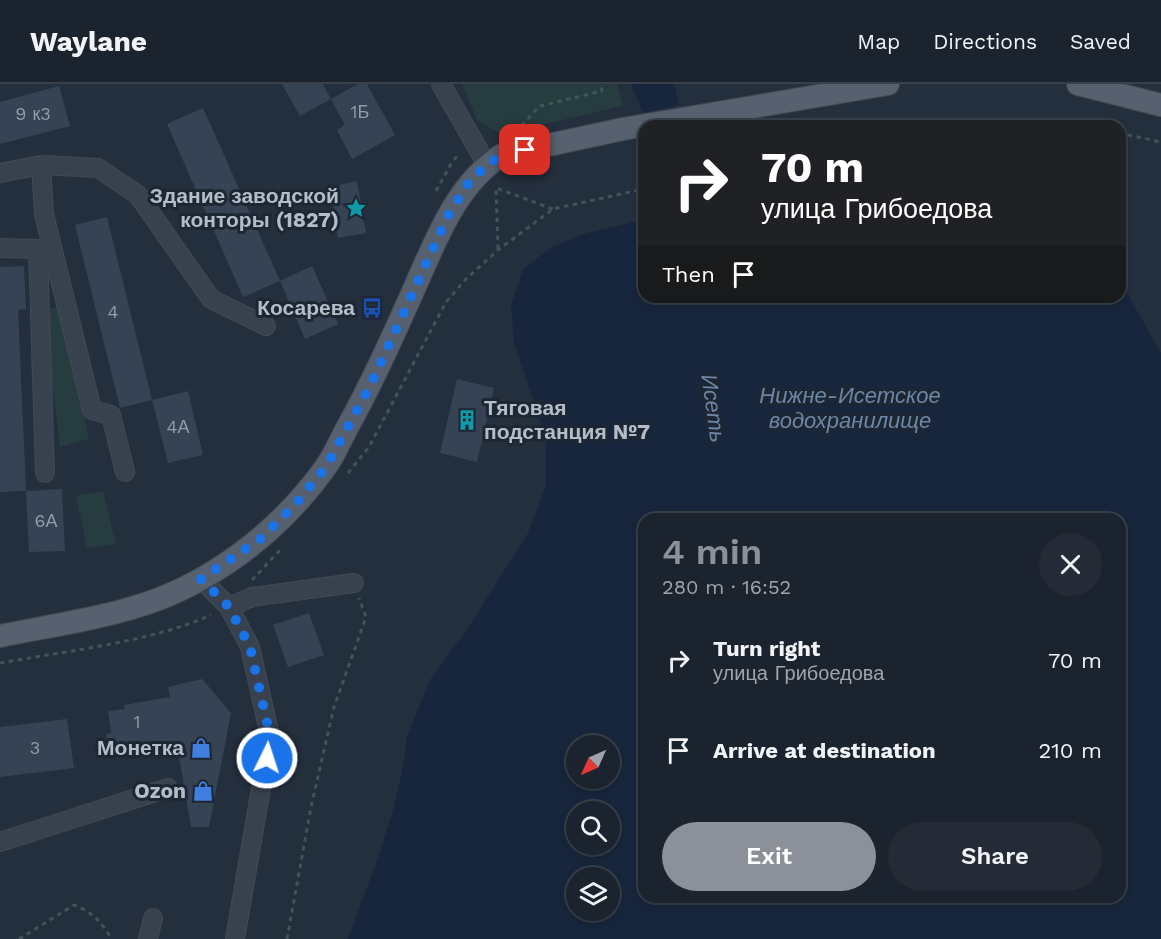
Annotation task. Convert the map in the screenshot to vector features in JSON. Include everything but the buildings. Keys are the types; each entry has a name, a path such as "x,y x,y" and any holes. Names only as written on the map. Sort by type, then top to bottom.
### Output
{"main road":[{"path":"673,120 888,84"},
{"path":"1078,84 1106,88 1161,105"},
{"path":"0,636 98,618 160,598 201,579 259,540 294,506 326,467 370,386 448,216 469,182 502,155 638,126"}],"street":[{"path":"441,84 487,165"},
{"path":"41,165 45,213 92,410 111,415 125,472"},
{"path":"0,173 41,165 98,168 138,195 211,299 266,326"},
{"path":"45,213 38,249 45,473"},
{"path":"0,248 38,249"},
{"path":"201,579 229,607 250,647 270,736 235,939"},
{"path":"229,607 252,597 354,583"},
{"path":"0,842 168,788"},
{"path":"148,939 153,918"}],"path":[{"path":"511,136 540,106 602,91 601,84"},
{"path":"1126,134 1161,142"},
{"path":"436,191 458,155"},
{"path":"498,250 496,188 553,208"},
{"path":"634,190 638,190"},
{"path":"287,939 309,819 334,707 366,617 354,583"},
{"path":"19,939 74,905 98,918 112,939"}],"green space":[{"path":"462,84 617,84 623,106 501,134 477,120"},
{"path":"61,307 89,439 60,447 43,310"},
{"path":"103,491 116,544 87,548 76,496"}],"water":[{"path":"631,84 674,84 679,105 643,113"},
{"name":"Нижне-Исетское водохранилище","path":"638,221 638,303 1126,303 1126,291 1161,353 1161,939 348,939 394,807 407,737 430,680 468,628 528,533 546,485 546,437 514,343 511,305 523,269 552,247 583,234"}],"place":[{"name":"Здание заводской конторы (1827)","path":"356,208"},
{"name":"Косарева","path":"372,308"},
{"name":"Тяговая подстанция №7","path":"467,420"},
{"name":"Монетка","path":"201,748"},
{"name":"Ozon","path":"203,791"}],"route":[{"path":"267,758 270,736 250,647 229,607 201,579 259,540 294,506 326,467 370,386 448,216 469,182 502,155 525,150"}],"water label":[{"name":"Исеть","path":"714,408"}]}
